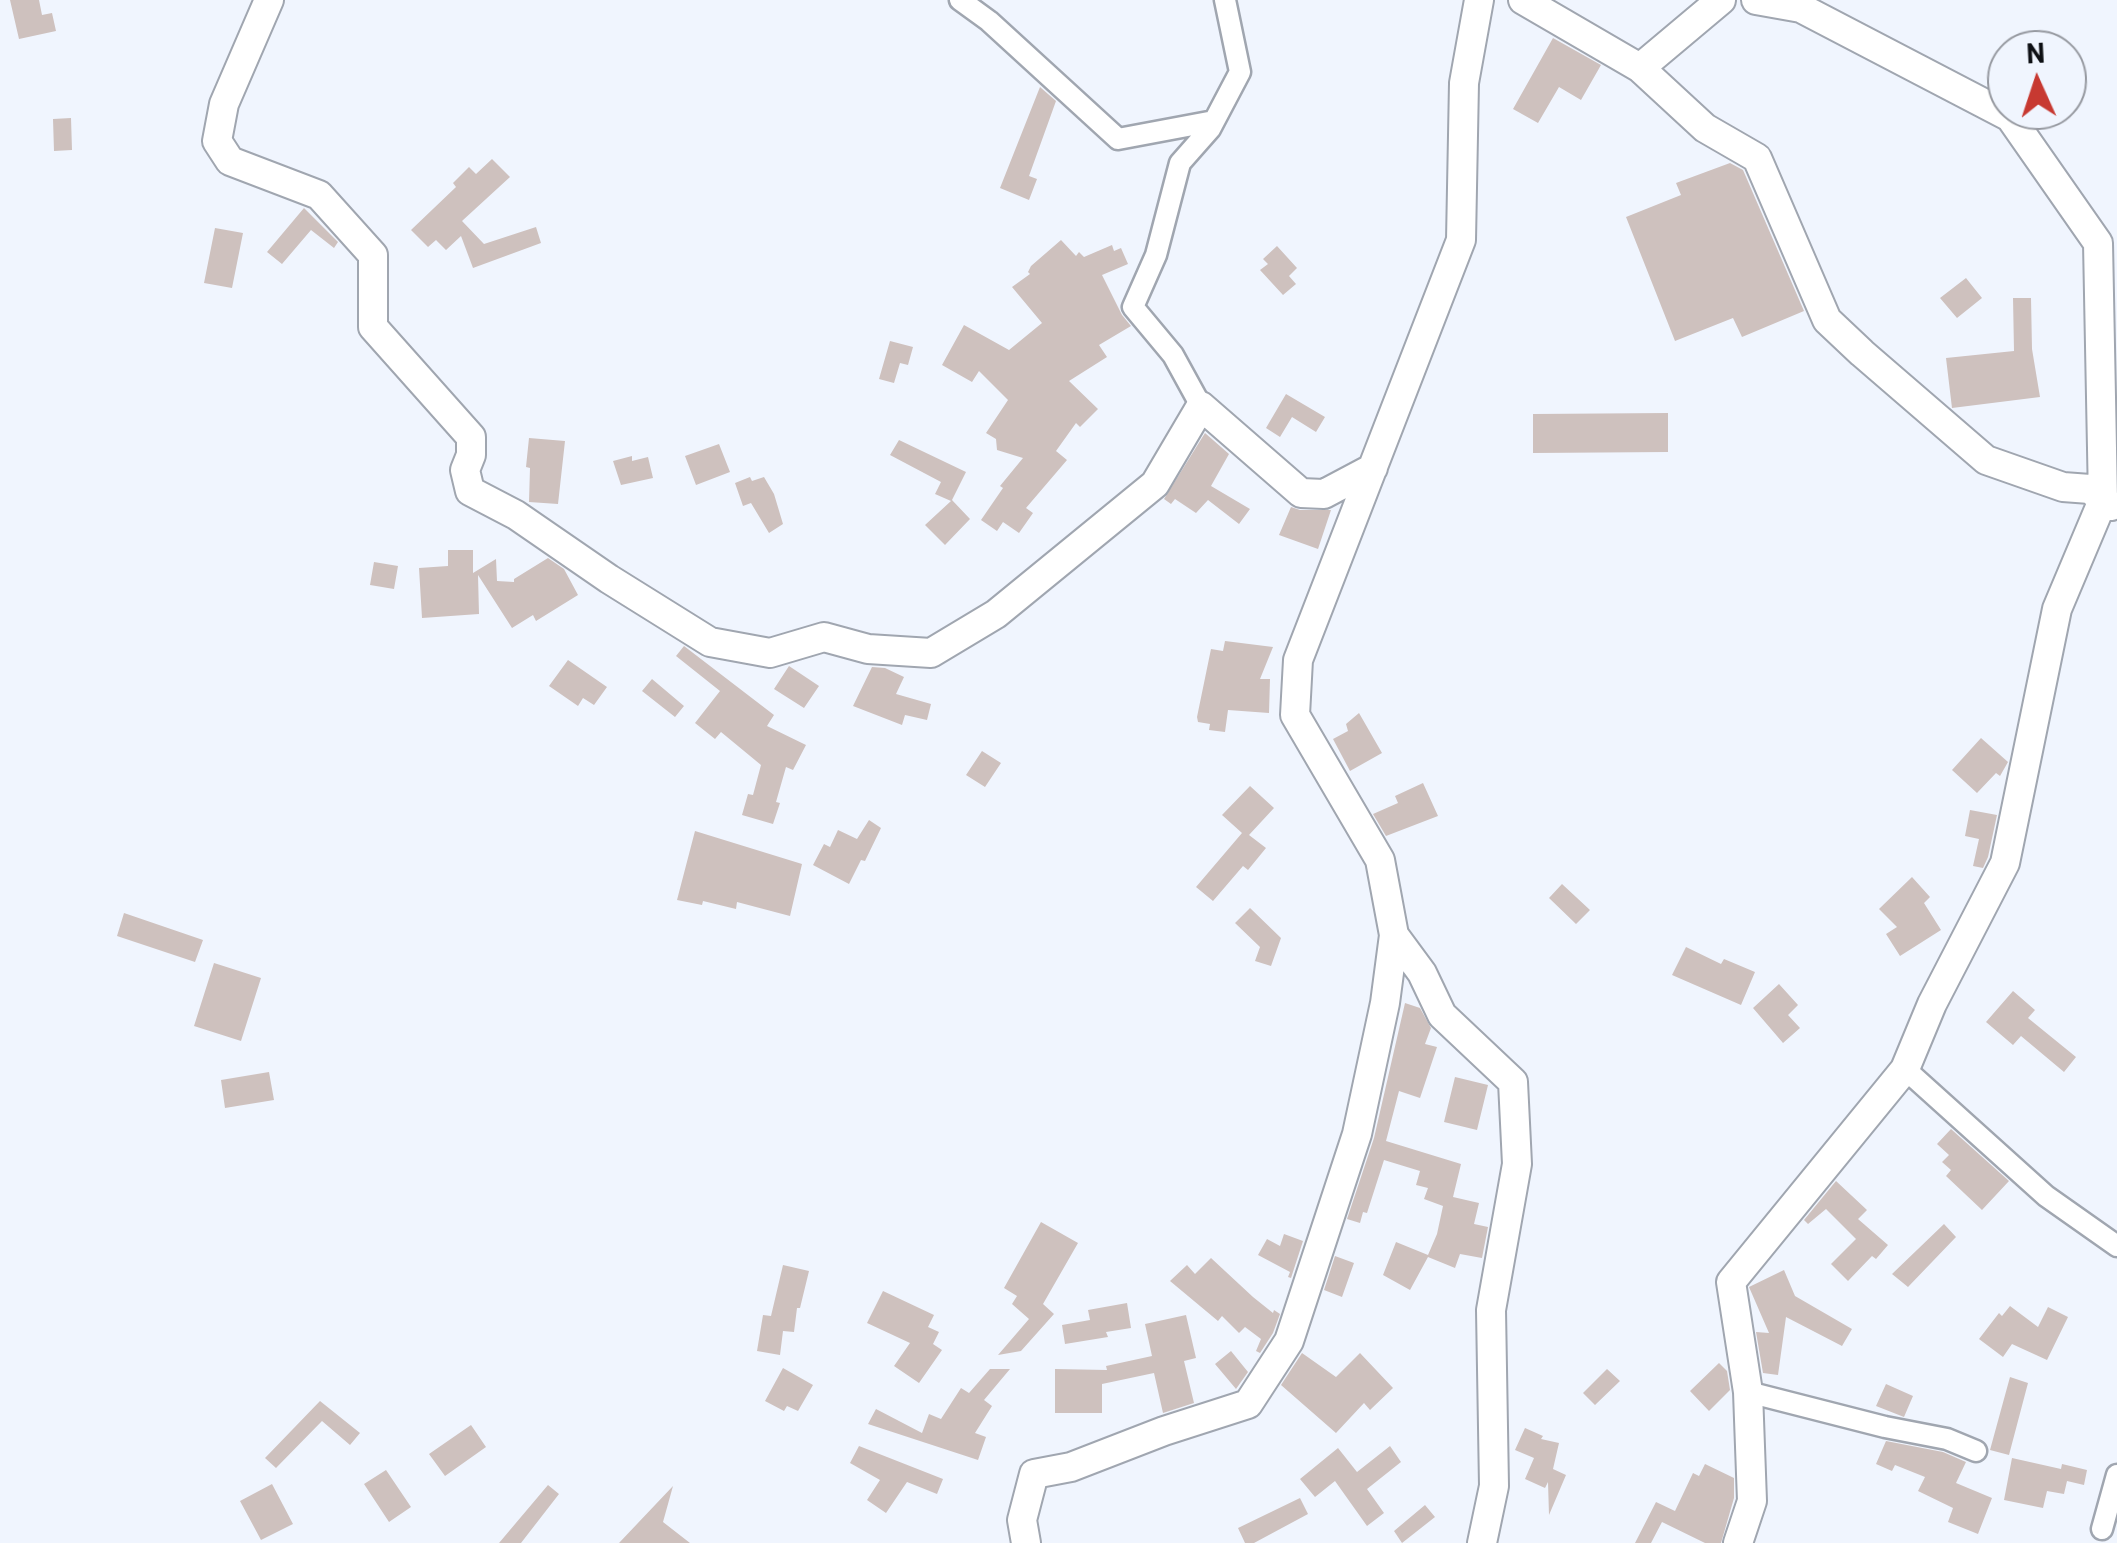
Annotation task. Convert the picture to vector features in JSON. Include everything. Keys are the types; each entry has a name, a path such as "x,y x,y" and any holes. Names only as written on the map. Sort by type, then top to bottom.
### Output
{"street":[{"path":"270,0 224,104 217,141 230,160 319,195 374,255 373,327 471,437 465,470 470,492 516,515 710,642 770,653 824,638 868,649 931,653 996,614 1155,484 1201,406"},
{"path":"960,0 1118,139 1214,121"},
{"path":"1225,0 1240,72 1214,121 1180,163 1156,254 1134,307 1172,355 1201,406 1301,494 1324,494 1373,468"},
{"path":"1026,1543 1022,1520 1034,1474 1071,1467 1248,1404 1289,1341 1357,1134 1385,1002 1394,935 1380,860 1295,714 1298,660 1461,240 1464,83 1479,0"},
{"path":"1523,0 1640,68 1705,128 1757,158 1827,320 1986,460 2063,487 2090,489 2110,505"},
{"path":"1640,68 1721,0"},
{"path":"1738,1543 1752,1501 1748,1392 1732,1282 1906,1070 1932,1004 2004,863 2057,609 2110,505 2098,243 2010,117 1801,8 1756,0"},
{"path":"1394,935 1422,973 1442,1016 1513,1082 1517,1164 1491,1310 1494,1486 1482,1543"},
{"path":"1906,1070 2046,1196 2117,1246"},
{"path":"1748,1392 1947,1440 1976,1451"},
{"path":"2102,1529 2117,1475"}],"building":[{"path":"10,0 39,0 42,15 52,13 56,31 19,39"},
{"path":"1553,38 1601,65 1581,100 1559,87 1538,123 1513,109"},
{"path":"1040,87 1056,101 1029,176 1037,179 1029,200 1000,188"},
{"path":"71,118 72,150 54,151 53,119"},
{"path":"492,159 510,177 462,221 484,244 536,227 541,243 473,268 461,236 446,250 436,240 428,247 411,230 456,187 453,183 469,167 476,174"},
{"path":"1730,163 1743,170 1804,311 1742,337 1733,318 1675,341 1626,217 1681,195 1676,183"},
{"path":"304,208 338,242 334,248 311,230 282,264 267,252"},
{"path":"215,228 243,233 232,288 204,283"},
{"path":"1061,240 1076,256 1079,252 1084,257 1112,245 1114,251 1121,248 1128,264 1102,275 1131,326 1099,345 1107,357 1069,381 1098,409 1080,427 1076,423 1056,451 1067,460 1026,508 1033,513 1019,533 1003,522 997,531 981,520 1003,488 1000,486 1023,458 997,450 996,439 986,433 1008,400 979,371 972,382 942,365 964,325 1009,350 1042,323 1012,287 1030,274 1031,266"},
{"path":"1277,246 1297,268 1289,276 1296,284 1283,295 1260,270 1268,264 1263,259"},
{"path":"1966,278 1982,298 1957,318 1940,298"},
{"path":"2013,298 2031,298 2032,349 2040,397 1952,408 1946,358 2014,351"},
{"path":"890,341 913,347 908,365 900,363 894,383 879,379"},
{"path":"1286,394 1325,417 1316,432 1292,417 1280,437 1266,428"},
{"path":"1668,413 1668,452 1533,453 1533,414"},
{"path":"1205,433 1229,454 1211,486 1250,509 1239,524 1208,500 1196,513 1175,499 1171,504 1164,499"},
{"path":"529,438 565,441 558,504 529,502"},
{"path":"899,440 966,472 952,500 970,519 945,545 925,525 951,501 935,494 941,482 890,455"},
{"path":"719,444 730,472 696,485 685,456"},
{"path":"632,456 632,461 648,457 653,478 621,485 613,461"},
{"path":"750,477 752,481 764,477 774,494 783,524 769,533 751,503 743,506 735,483"},
{"path":"1291,507 1331,510 1318,549 1279,535"},
{"path":"448,550 473,550 473,573 496,559 497,581 514,582 548,558 564,569 578,595 536,621 533,615 512,628 478,575 479,614 422,618 419,568 448,566"},
{"path":"374,562 398,566 394,589 370,585"},
{"path":"1225,641 1273,647 1260,679 1270,679 1269,713 1228,710 1225,732 1209,730 1210,724 1198,722 1197,717 1211,649 1223,651"},
{"path":"684,646 774,715 767,726 806,745 793,770 786,767 773,824 742,815 748,794 753,795 761,765 721,732 715,739 695,723 720,691 676,656"},
{"path":"568,660 607,687 594,705 583,698 578,706 549,686"},
{"path":"789,666 819,686 804,708 774,689"},
{"path":"872,667 904,677 896,694 931,704 927,720 905,715 902,725 853,706"},
{"path":"652,679 684,706 675,717 642,691"},
{"path":"1359,713 1382,753 1350,771 1333,739 1348,731 1346,724"},
{"path":"1981,738 2008,762 2000,776 1996,773 1977,793 1952,770"},
{"path":"982,751 1001,763 985,787 966,775"},
{"path":"1423,783 1438,816 1386,836 1373,814 1398,803 1395,796"},
{"path":"1250,786 1274,808 1249,835 1266,848 1248,870 1243,866 1213,901 1196,887 1242,833 1222,815"},
{"path":"1970,810 1997,815 1983,868 1973,866 1979,839 1965,836"},
{"path":"869,820 881,828 849,884 813,865 824,844 830,847 838,830 857,839"},
{"path":"695,831 802,864 790,916 737,902 736,909 677,900"},
{"path":"1912,877 1930,897 1924,903 1941,930 1900,956 1886,934 1897,927 1879,909"},
{"path":"1562,884 1590,910 1576,924 1549,898"},
{"path":"1250,908 1281,938 1271,966 1255,961 1260,947 1235,923"},
{"path":"124,913 203,940 195,962 117,936"},
{"path":"1686,947 1721,964 1724,959 1755,972 1741,1005 1672,975"},
{"path":"214,963 261,978 241,1041 194,1026"},
{"path":"1779,984 1798,1005 1788,1015 1800,1028 1783,1043 1753,1008"},
{"path":"2013,991 2035,1010 2028,1018 2076,1057 2064,1072 2021,1036 2013,1045 1986,1022"},
{"path":"1405,1003 1420,1008 1431,1028 1425,1044 1437,1047 1420,1098 1399,1091 1386,1141 1461,1164 1453,1197 1479,1203 1474,1224 1488,1227 1482,1258 1460,1254 1455,1268 1428,1257 1410,1290 1383,1275 1396,1242 1428,1255 1437,1234 1443,1206 1424,1199 1428,1188 1416,1185 1420,1171 1384,1160 1367,1213 1363,1212 1360,1223 1347,1219 1374,1138"},
{"path":"269,1072 274,1100 225,1108 221,1080"},
{"path":"1455,1077 1488,1085 1477,1130 1444,1122"},
{"path":"1951,1129 2009,1181 1982,1210 1946,1176 1951,1170 1942,1162 1949,1155 1937,1144"},
{"path":"1836,1181 1867,1210 1858,1219 1888,1245 1848,1281 1831,1264 1856,1239 1826,1209 1808,1224 1804,1220"},
{"path":"1041,1222 1078,1243 1043,1304 1054,1314 1021,1351 998,1355 1029,1319 1012,1304 1017,1296 1004,1288"},
{"path":"1944,1224 1956,1237 1908,1287 1892,1274"},
{"path":"1284,1234 1303,1241 1291,1278 1290,1272 1258,1255 1267,1239 1280,1246"},
{"path":"1335,1256 1354,1263 1342,1297 1324,1290"},
{"path":"1211,1258 1253,1297 1280,1314 1260,1353 1256,1351 1261,1339 1245,1327 1239,1333 1222,1316 1218,1321 1170,1281 1187,1265 1195,1274"},
{"path":"783,1265 809,1271 794,1332 783,1331 780,1355 757,1351 763,1315 771,1316"},
{"path":"1784,1270 1795,1296 1852,1329 1842,1346 1786,1317 1778,1375 1763,1373 1756,1332 1769,1333 1749,1287"},
{"path":"883,1291 934,1315 928,1327 939,1332 933,1344 942,1350 919,1383 894,1366 910,1343 867,1323"},
{"path":"1127,1303 1131,1328 1106,1332 1108,1337 1065,1344 1062,1325 1090,1320 1088,1310"},
{"path":"2010,1306 2038,1327 2048,1307 2068,1317 2047,1360 2012,1344 2003,1357 1979,1339 1999,1313 2002,1316"},
{"path":"1186,1315 1196,1358 1184,1361 1194,1403 1163,1413 1154,1373 1102,1384 1102,1413 1055,1413 1055,1369 1107,1370 1106,1366 1152,1356 1145,1324"},
{"path":"1231,1351 1248,1372 1236,1389 1215,1364"},
{"path":"1302,1353 1336,1377 1360,1353 1393,1388 1370,1410 1364,1403 1336,1433 1281,1385"},
{"path":"1719,1363 1727,1371 1730,1390 1709,1411 1690,1391"},
{"path":"783,1368 813,1385 798,1411 787,1406 784,1411 765,1401"},
{"path":"990,1369 1010,1369 984,1400 992,1406 975,1433 986,1437 978,1460 868,1424 876,1409 922,1433 929,1414 941,1419 961,1388 969,1393"},
{"path":"1607,1369 1620,1381 1595,1405 1583,1393"},
{"path":"2010,1377 2028,1383 2009,1455 1990,1450"},
{"path":"1886,1384 1913,1396 1904,1417 1876,1406"},
{"path":"320,1401 360,1433 350,1445 322,1421 276,1468 265,1458"},
{"path":"471,1425 486,1447 445,1476 429,1454"},
{"path":"1525,1428 1543,1436 1541,1439 1559,1443 1553,1469 1566,1475 1549,1515 1548,1482 1545,1488 1525,1479 1534,1458 1515,1450"},
{"path":"1886,1441 1943,1452 1966,1462 1956,1483 1992,1498 1978,1534 1948,1522 1953,1508 1918,1491 1925,1477 1895,1465 1892,1471 1876,1464"},
{"path":"859,1446 943,1479 937,1494 907,1482 886,1513 867,1500 880,1480 850,1463"},
{"path":"1390,1446 1401,1462 1367,1489 1384,1513 1367,1526 1335,1481 1315,1497 1300,1479 1338,1448 1357,1472"},
{"path":"2012,1458 2061,1469 2062,1464 2087,1470 2084,1485 2067,1481 2064,1494 2047,1491 2043,1508 2004,1500"},
{"path":"1705,1464 1734,1478 1734,1498 1721,1543 1705,1543 1662,1522 1651,1543 1635,1543 1656,1502 1675,1511 1693,1473 1699,1476"},
{"path":"386,1470 411,1507 389,1522 364,1484"},
{"path":"272,1484 293,1524 261,1540 240,1501"},
{"path":"548,1485 559,1494 521,1543 499,1543"},
{"path":"673,1486 663,1522 690,1543 619,1543"},
{"path":"1300,1498 1308,1514 1254,1543 1245,1543 1238,1528"},
{"path":"1425,1505 1435,1517 1402,1543 1394,1531"}]}
